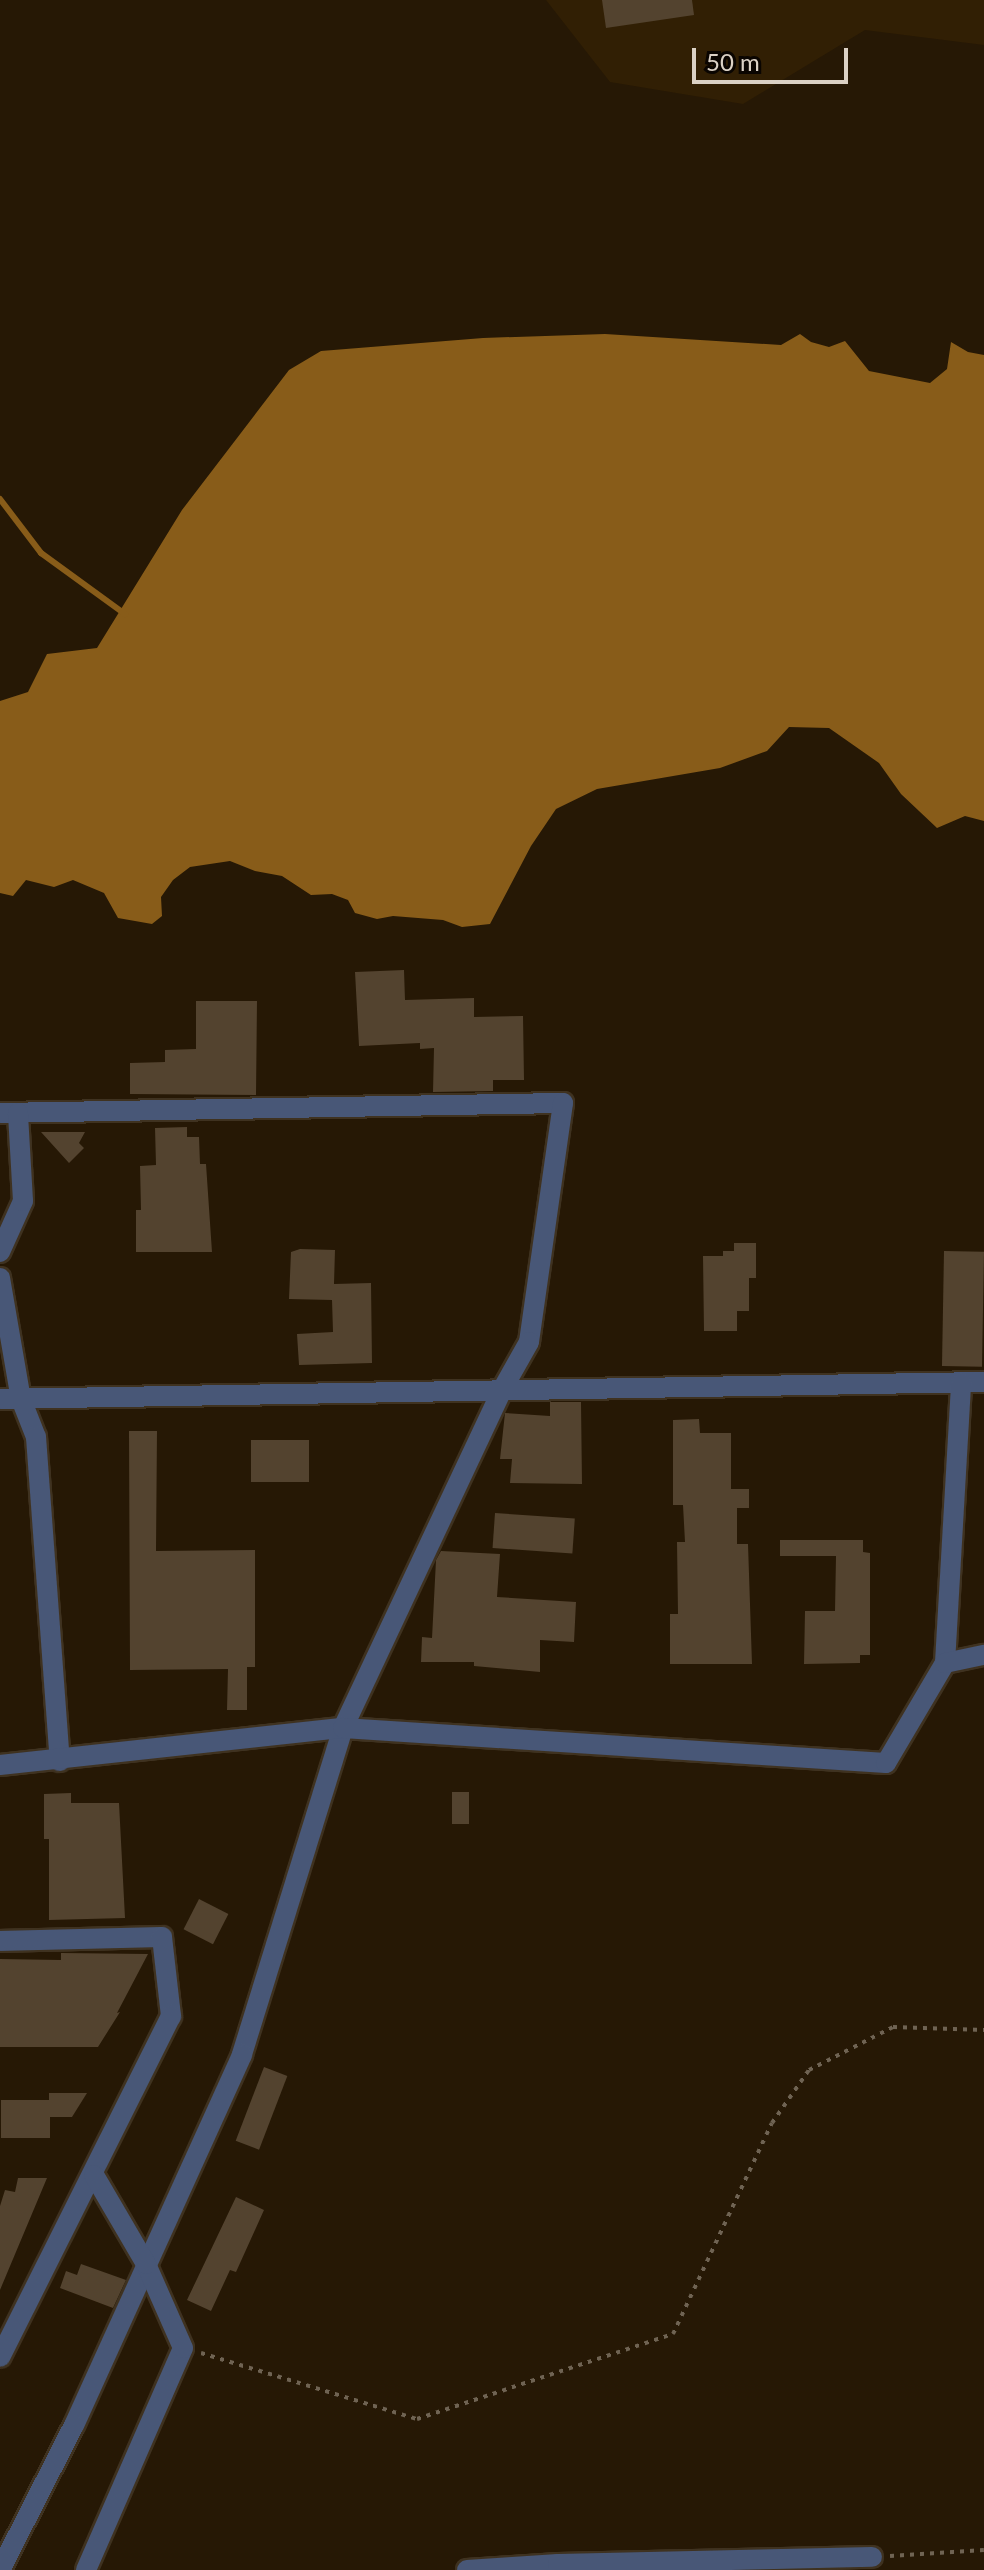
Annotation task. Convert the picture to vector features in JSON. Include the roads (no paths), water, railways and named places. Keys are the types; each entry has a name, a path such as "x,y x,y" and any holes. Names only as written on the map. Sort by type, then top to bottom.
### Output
{"street":[{"path":"0,1252 23,1201 9,1113 563,1103 529,1342 502,1390 343,1728 242,2055 74,2425 0,2570"},
{"path":"0,1278 21,1399 36,1437 60,1761"},
{"path":"0,1399 984,1382"},
{"path":"0,1765 60,1761 343,1728 886,1763 945,1663 961,1383"},
{"path":"945,1663 984,1655"},
{"path":"0,1941 162,1937 171,2016 94,2175 0,2357"},
{"path":"86,2570 183,2348 146,2264 94,2175"},
{"path":"467,2570 558,2564 872,2557"}],"waterway":[{"path":"0,499 41,553 125,614"}]}
